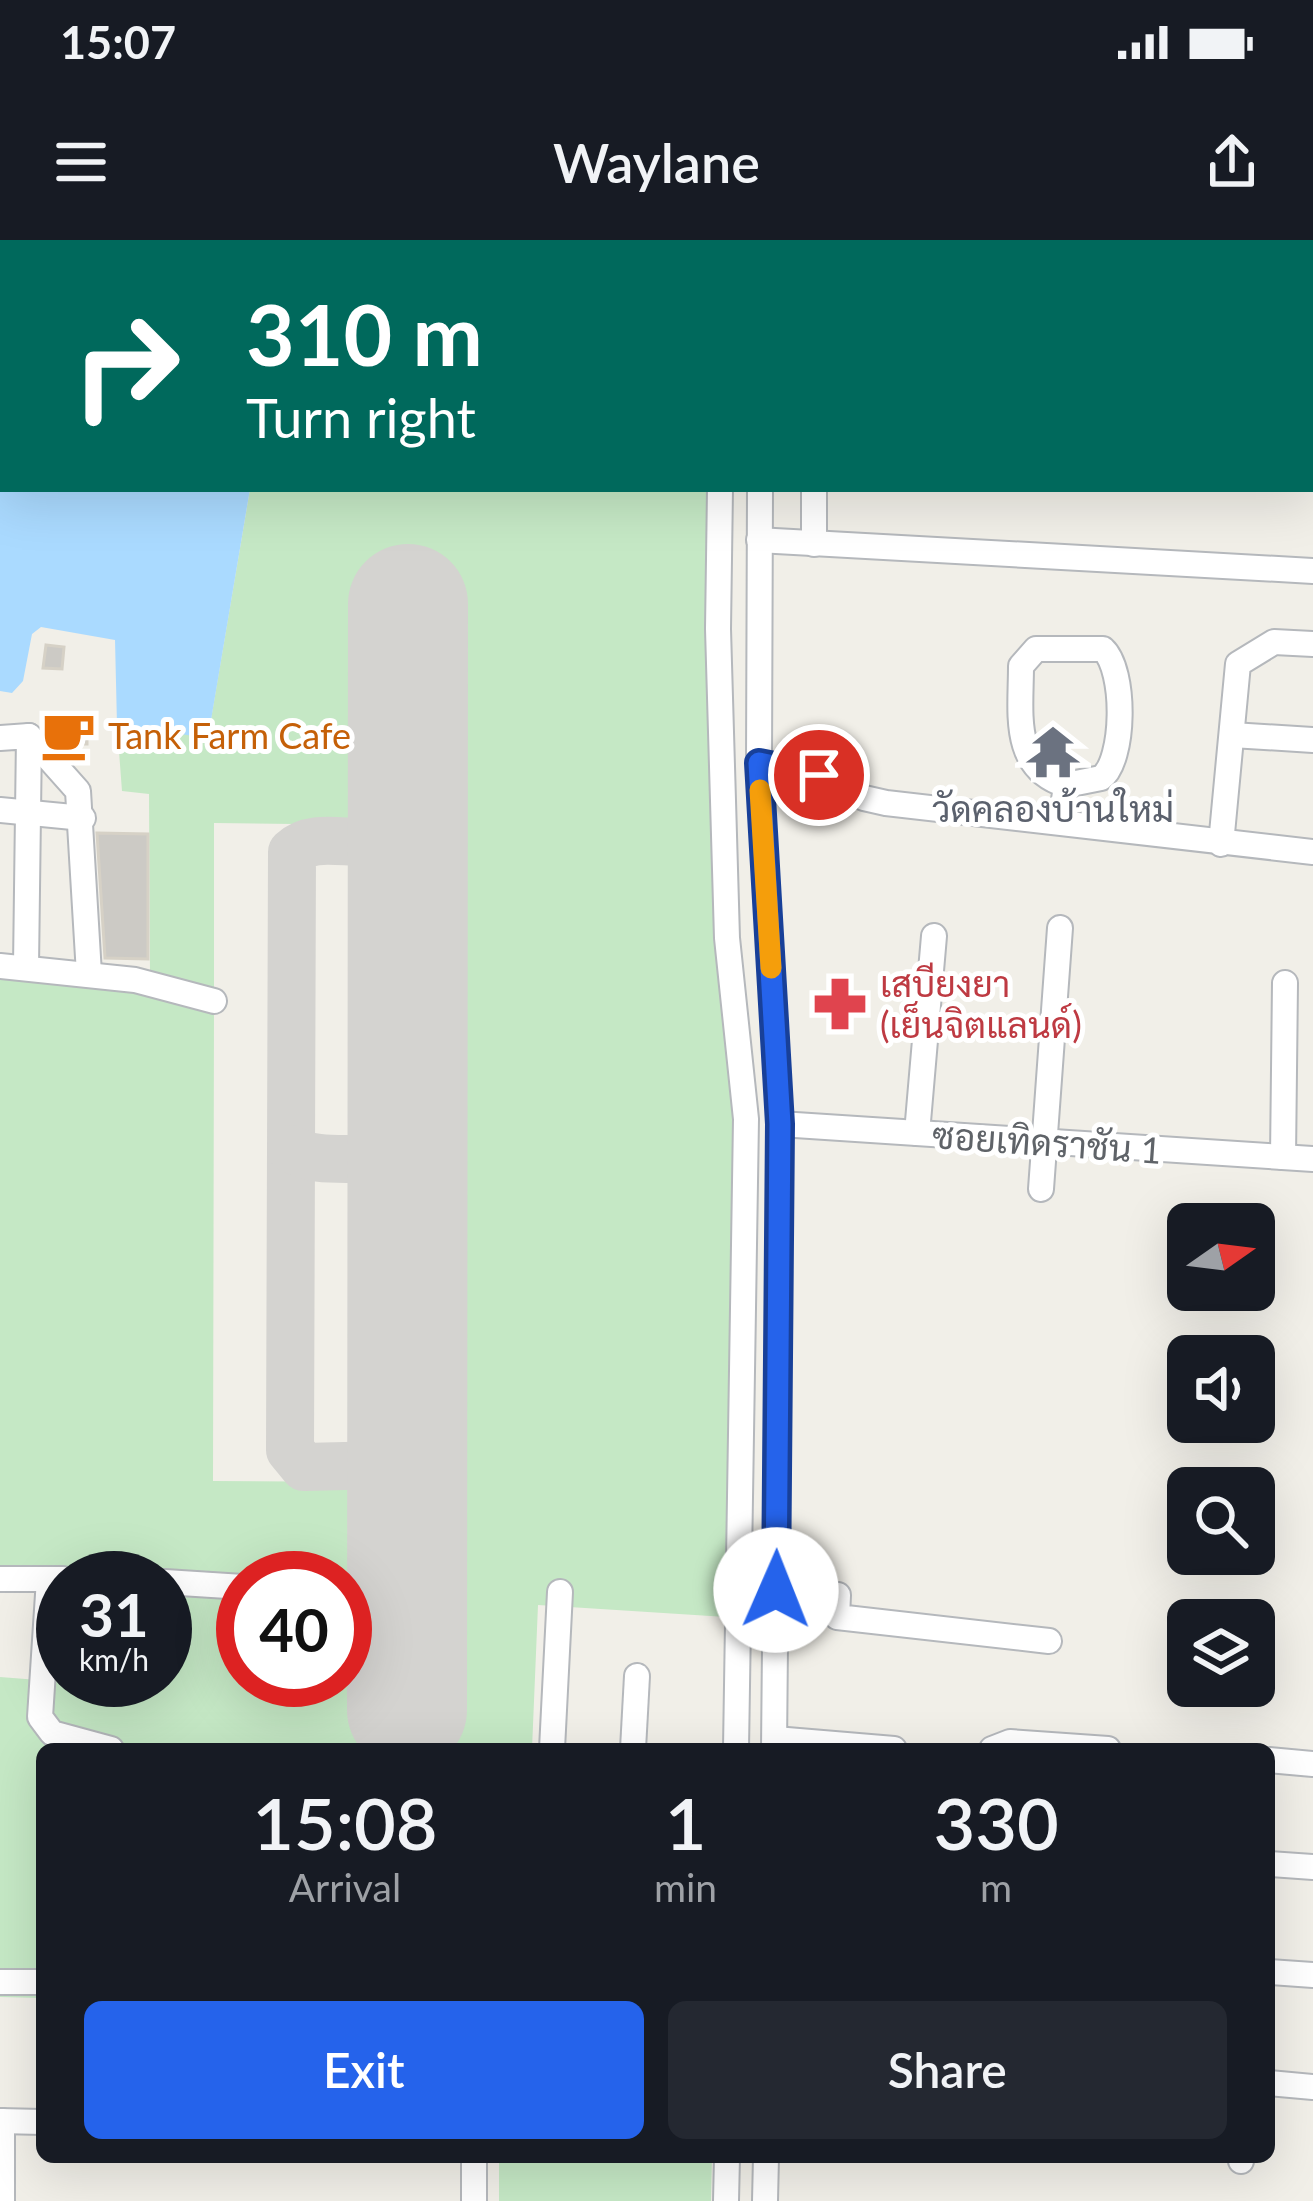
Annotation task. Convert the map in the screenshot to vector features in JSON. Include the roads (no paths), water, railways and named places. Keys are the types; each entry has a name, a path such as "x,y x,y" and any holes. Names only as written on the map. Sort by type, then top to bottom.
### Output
{"street":[{"path":"720,492 718,649 727,938 746,1143 736,1743"},
{"path":"760,492 759,763 780,1124 774,1743"},
{"path":"814,492 814,544"},
{"path":"759,539 1313,571"},
{"path":"1221,844 1238,664 1274,642 1313,644"},
{"path":"1036,649 1103,650 1112,657 1121,692 1112,763 1101,778 1066,785 1037,771 1027,756 1021,737 1021,666 1036,649"},
{"path":"1232,735 1313,740"},
{"path":"0,738 29,736"},
{"path":"26,967 29,736"},
{"path":"29,736 78,791 88,974"},
{"path":"759,763 819,775 865,798 1313,852"},
{"path":"1061,822 1066,785"},
{"path":"0,810 83,818"},
{"path":"1041,1189 1060,928"},
{"path":"917,1133 934,936"},
{"path":"0,966 88,974 214,1001"},
{"path":"1283,1157 1285,983"},
{"name":"ซอยเทิดราชัน 1","path":"780,1124 1313,1159"},
{"path":"0,1579 36,1579"},
{"path":"776,1590 838,1594 837,1617 1049,1641"},
{"path":"552,1743 560,1592"},
{"path":"633,1743 637,1676"},
{"path":"41,1707 40,1717 52,1732 90,1743"},
{"path":"1275,1760 1313,1763"},
{"path":"1275,1864 1313,1867"},
{"path":"1275,1972 1313,1975"},
{"path":"0,1982 36,1982"},
{"path":"1275,2083 1313,2086"},
{"path":"2,2201 1,2121 36,2122"},
{"path":"474,2163 474,2201"},
{"path":"726,2201 727,2163"},
{"path":"765,2201 766,2163"}],"water":[{"path":"0,492 249,492 208,738 117,725 115,640 41,627 32,634 23,681 12,693 0,691"}],"place":[{"name":"Tank Farm Cafe","path":"68,735"},
{"name":"วัดคลองบ้านใหม่","path":"1053,752"},
{"name":"เสบียงยา (เย็นจิตแลนด์)","path":"840,1004"}]}
